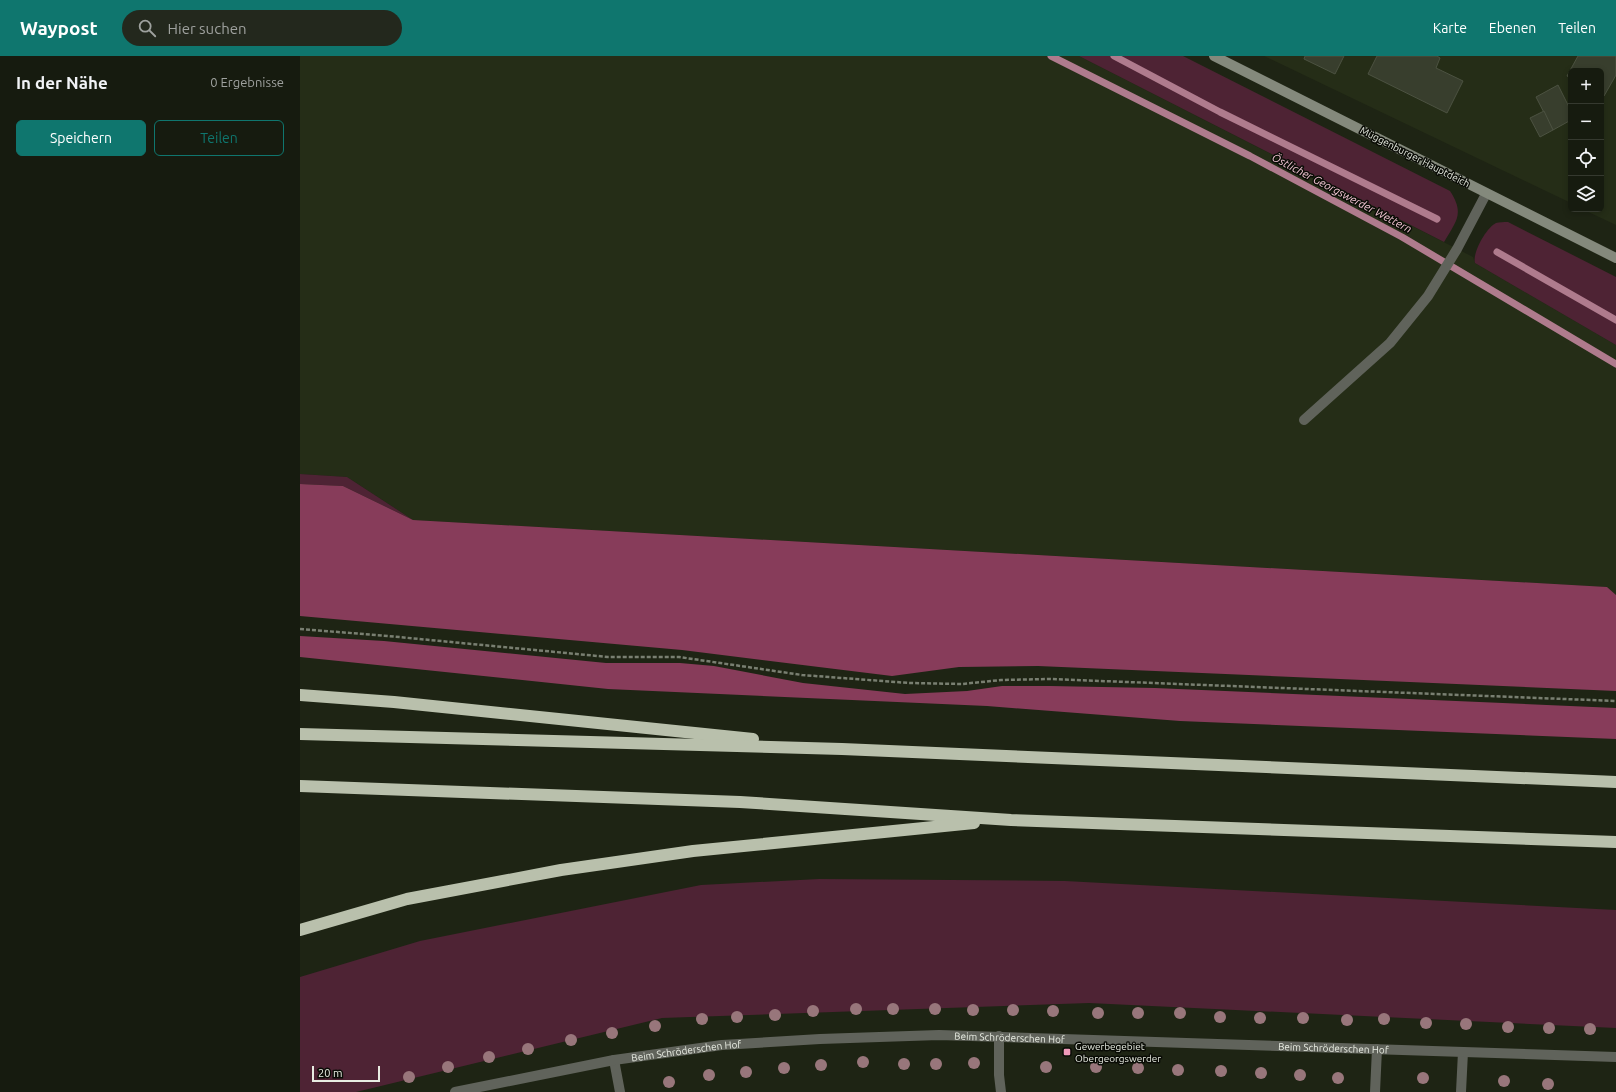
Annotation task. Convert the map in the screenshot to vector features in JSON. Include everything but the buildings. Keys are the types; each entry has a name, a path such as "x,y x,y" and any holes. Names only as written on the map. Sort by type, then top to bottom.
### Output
{"highway":[{"path":"300,695 394,702 842,749"},
{"path":"300,734 842,749 1616,782"},
{"path":"300,786 740,802 1012,820 1616,842"},
{"path":"300,930 407,899 561,870 693,851 1012,820"}],"street":[{"name":"Müggenburger Hauptdeich","path":"1214,56 1616,258"},
{"path":"1304,420 1390,343 1428,296 1454,254 1486,194"},
{"name":"Beim Schröderschen Hof","path":"455,1092 614,1060 722,1045 820,1039 939,1035 1616,1057"},
{"path":"1000,1036 999,1075 1001,1092"},
{"path":"1375,1092 1377,1049"},
{"path":"1461,1092 1462,1052"},
{"path":"614,1060 620,1092"}],"path":[{"path":"300,629 608,657 679,657 802,675 909,683 962,684 1001,680 1050,679 1616,701"}],"shaded area":[{"path":"300,56 1079,56 1473,257 1475,263 1616,345 1616,595 1607,587 413,520 347,477 300,474"},
{"path":"1079,56 1183,56 1450,191 1455,199 1458,212 1455,223 1444,242"},
{"path":"1264,56 1616,56 1616,225 1588,212 1604,212 1604,68 1568,68 1568,202"},
{"path":"1508,222 1616,277 1616,345 1475,263 1478,247 1488,230 1496,223"},
{"path":"300,474 347,477 413,520 343,486 300,484"},
{"path":"300,484 343,486 413,520 1607,587 1616,595 1616,691 1038,666 959,667 892,676 682,650 300,616"},
{"path":"300,636 384,641 606,663 680,663 714,666 803,683 905,694 967,691 1002,686 1155,688 1616,708 1616,739 1180,721 987,706 608,689 300,657"},
{"path":"819,879 1065,881 1616,910 1616,1028 1089,1003 662,1018 356,1092 300,1092 300,977 420,941 701,885"}],"waterway":[{"name":"Östlicher Georgswerder Wettern","path":"1051,56 1250,156 1402,237 1616,364"},
{"path":"1114,56 1220,112 1437,219"},
{"path":"1497,252 1616,320"}],"place":[{"name":"Gewerbegebiet Obergeorgswerder","path":"1067,1052"}]}
